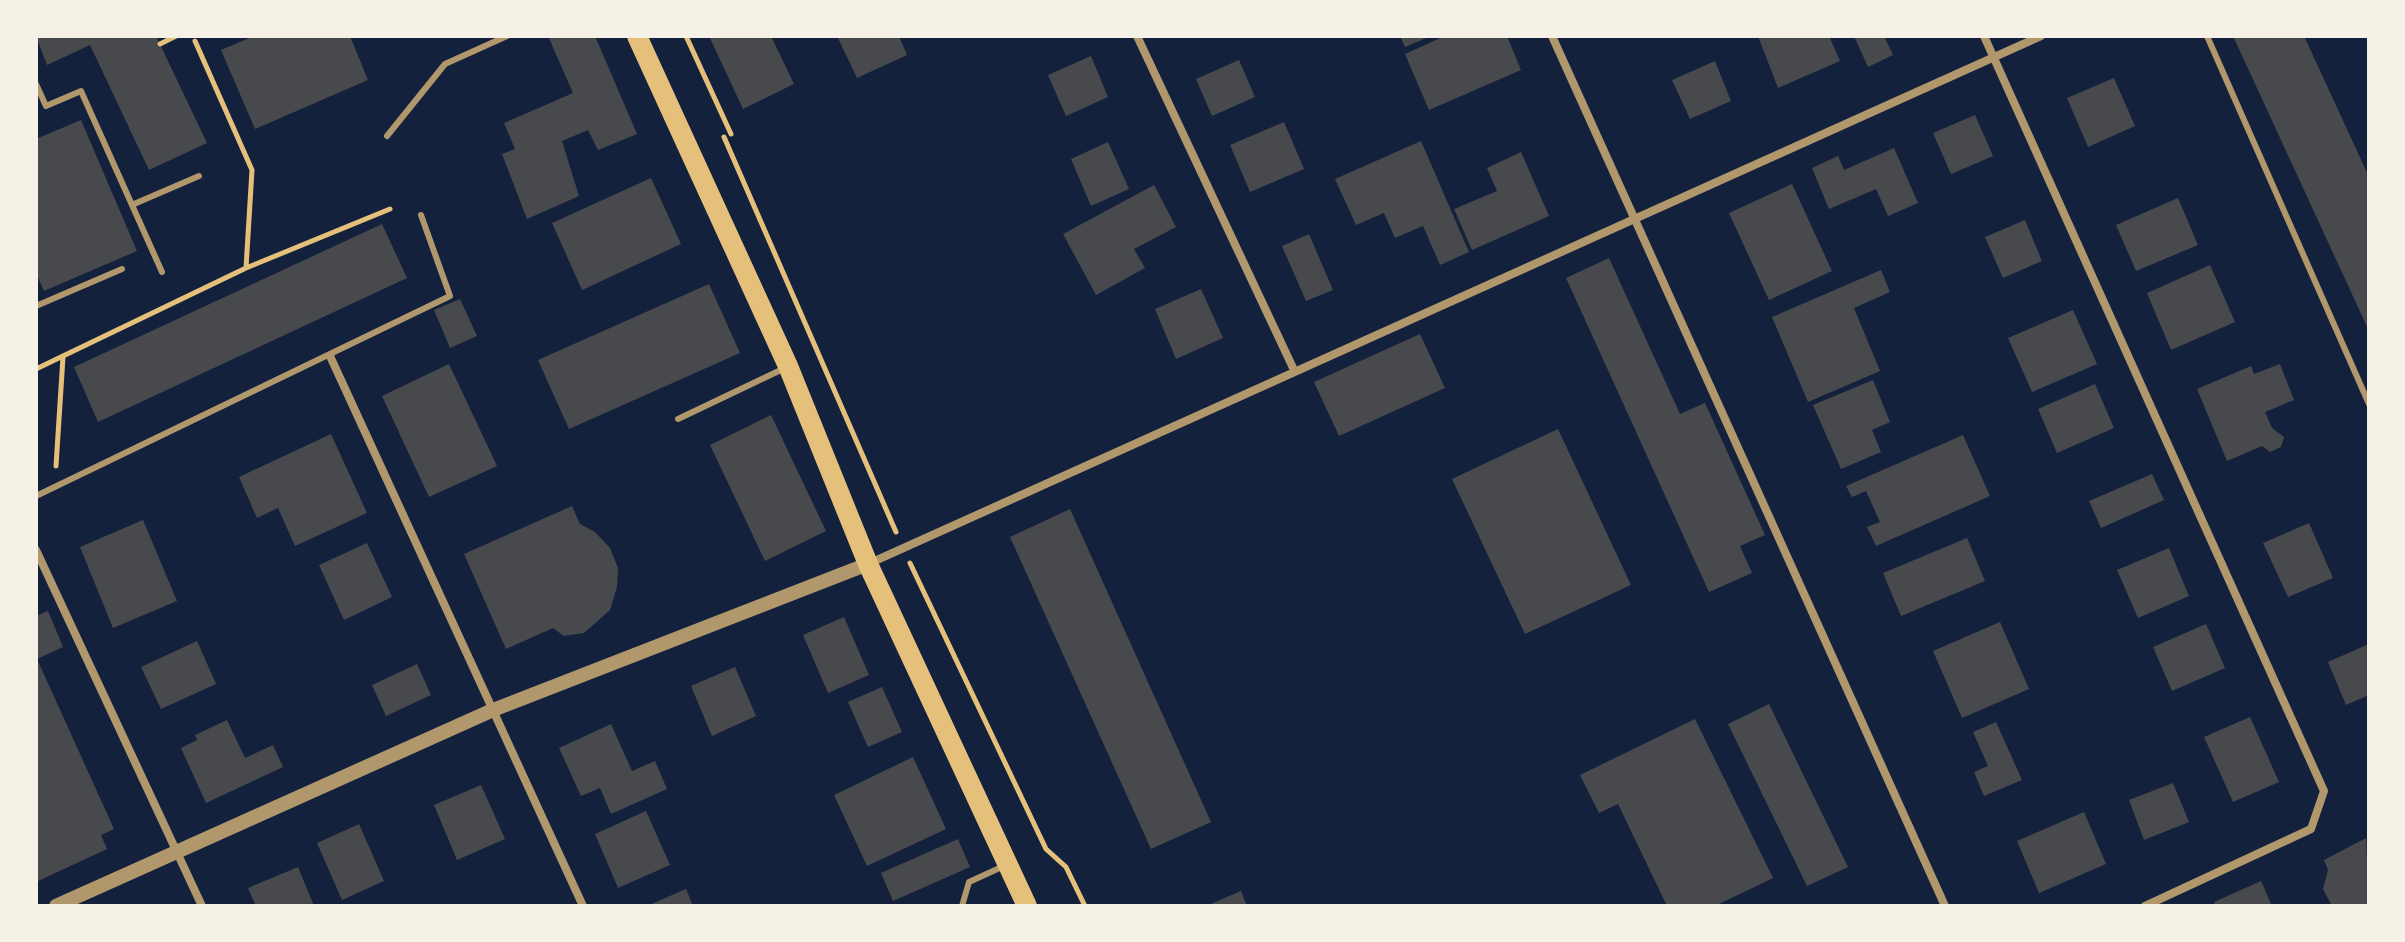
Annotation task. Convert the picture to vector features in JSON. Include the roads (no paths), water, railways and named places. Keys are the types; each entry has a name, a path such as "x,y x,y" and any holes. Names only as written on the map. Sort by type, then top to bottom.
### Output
{"main road":[{"path":"637,36 788,366 868,564 1027,906"}],"street":[{"path":"1137,36 1294,370"},
{"path":"1552,36 1945,906"},
{"path":"1984,36 2324,791 2311,829 2145,906"},
{"path":"56,906 493,710 868,564 2041,36"},
{"path":"330,356 583,906"},
{"path":"36,550 202,906"}],"lane":[{"path":"387,136 454,55 507,36"},
{"path":"2207,36 2369,404"},
{"path":"36,84 46,106 81,91 162,272"},
{"path":"134,204 199,176"},
{"path":"36,496 450,296 421,215"},
{"path":"36,306 122,269"},
{"path":"678,419 788,366"},
{"path":"962,906 969,882 1007,865"}]}
